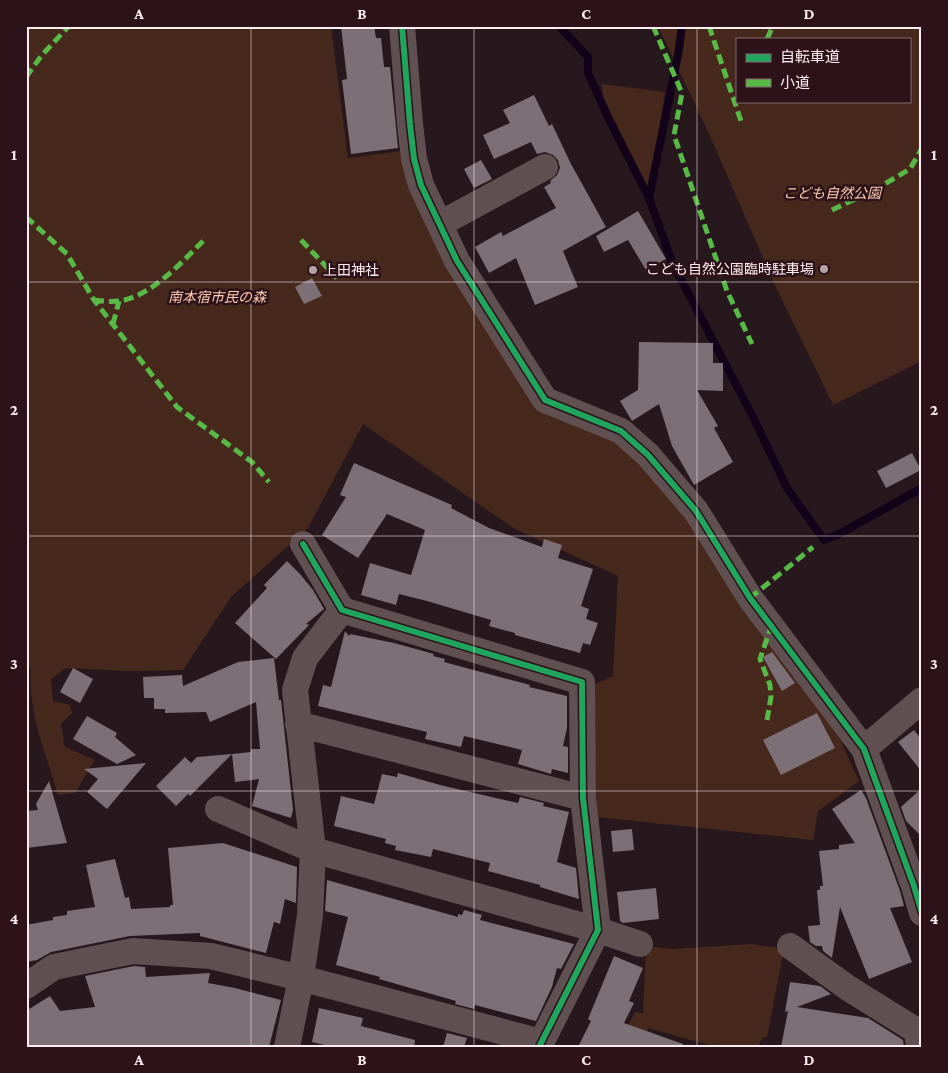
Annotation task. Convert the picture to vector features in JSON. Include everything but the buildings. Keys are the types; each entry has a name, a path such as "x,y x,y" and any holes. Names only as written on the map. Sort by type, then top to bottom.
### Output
{"street":[{"path":"402,26 414,159 422,185 460,266 545,400 621,431 648,455 696,511 750,598 864,749 922,913"},
{"path":"440,224 545,167"},
{"path":"26,986 54,967 133,951 211,956 301,978 540,1044 598,930 583,798 582,682 342,610 303,544"},
{"path":"287,1047 301,978 310,916 312,850 295,690 305,658 342,610"},
{"path":"864,749 922,700"},
{"path":"298,724 583,798"},
{"path":"218,809 312,850 598,930 640,944"},
{"path":"790,946 848,988 917,1031 920,1047"}],"green space":[{"name":"南本宿市民の森","path":"26,26 331,26 348,158 409,150 540,406 619,439 692,512 827,711 859,781 818,811 813,840 597,817 593,685 613,676 618,576 515,529 363,424 308,528 231,597 183,670 129,671 66,668 51,679 53,701 70,705 72,713 61,724 65,747 95,760 75,793 58,795 38,732 32,700 31,667 26,667"},
{"name":"こども自然公園","path":"658,26 922,26 922,361 833,405 774,283 710,136"},
{"path":"602,84 665,92 649,192 603,97"},
{"path":"752,944 784,949 767,1037 763,1037 758,1047 716,1047 648,1028 642,1047 617,1047 635,1012 643,1013 646,946 673,949"}],"waterway":[{"path":"559,26 588,57 588,73 649,198 672,262 753,417 787,488 824,540 839,534 922,488"},
{"path":"649,198 678,55 682,26"}],"marked path":[{"path":"26,77 42,55 69,26"},
{"path":"653,26 682,93 674,135 727,291 752,344"},
{"path":"709,26 742,124"},
{"path":"767,38 773,26"},
{"path":"832,210 876,189 910,169 922,148"},
{"path":"26,217 67,254 94,300 177,407 252,462 269,482"},
{"path":"94,300 118,301 142,293 165,277 205,239"},
{"path":"301,240 337,278"},
{"path":"113,324 119,301"},
{"path":"750,598 813,547"},
{"path":"767,720 771,697 770,685 760,659 771,627"}],"cycle path":[{"path":"402,26 414,159 421,185 457,261 545,400 621,431 648,455 696,511 750,598 864,749 922,913"},
{"path":"303,544 342,610 582,682 583,798 598,930 539,1047"}],"place":[{"name":"こども自然公園臨時駐車場","path":"824,269"},
{"name":"上田神社","path":"313,270"}]}
